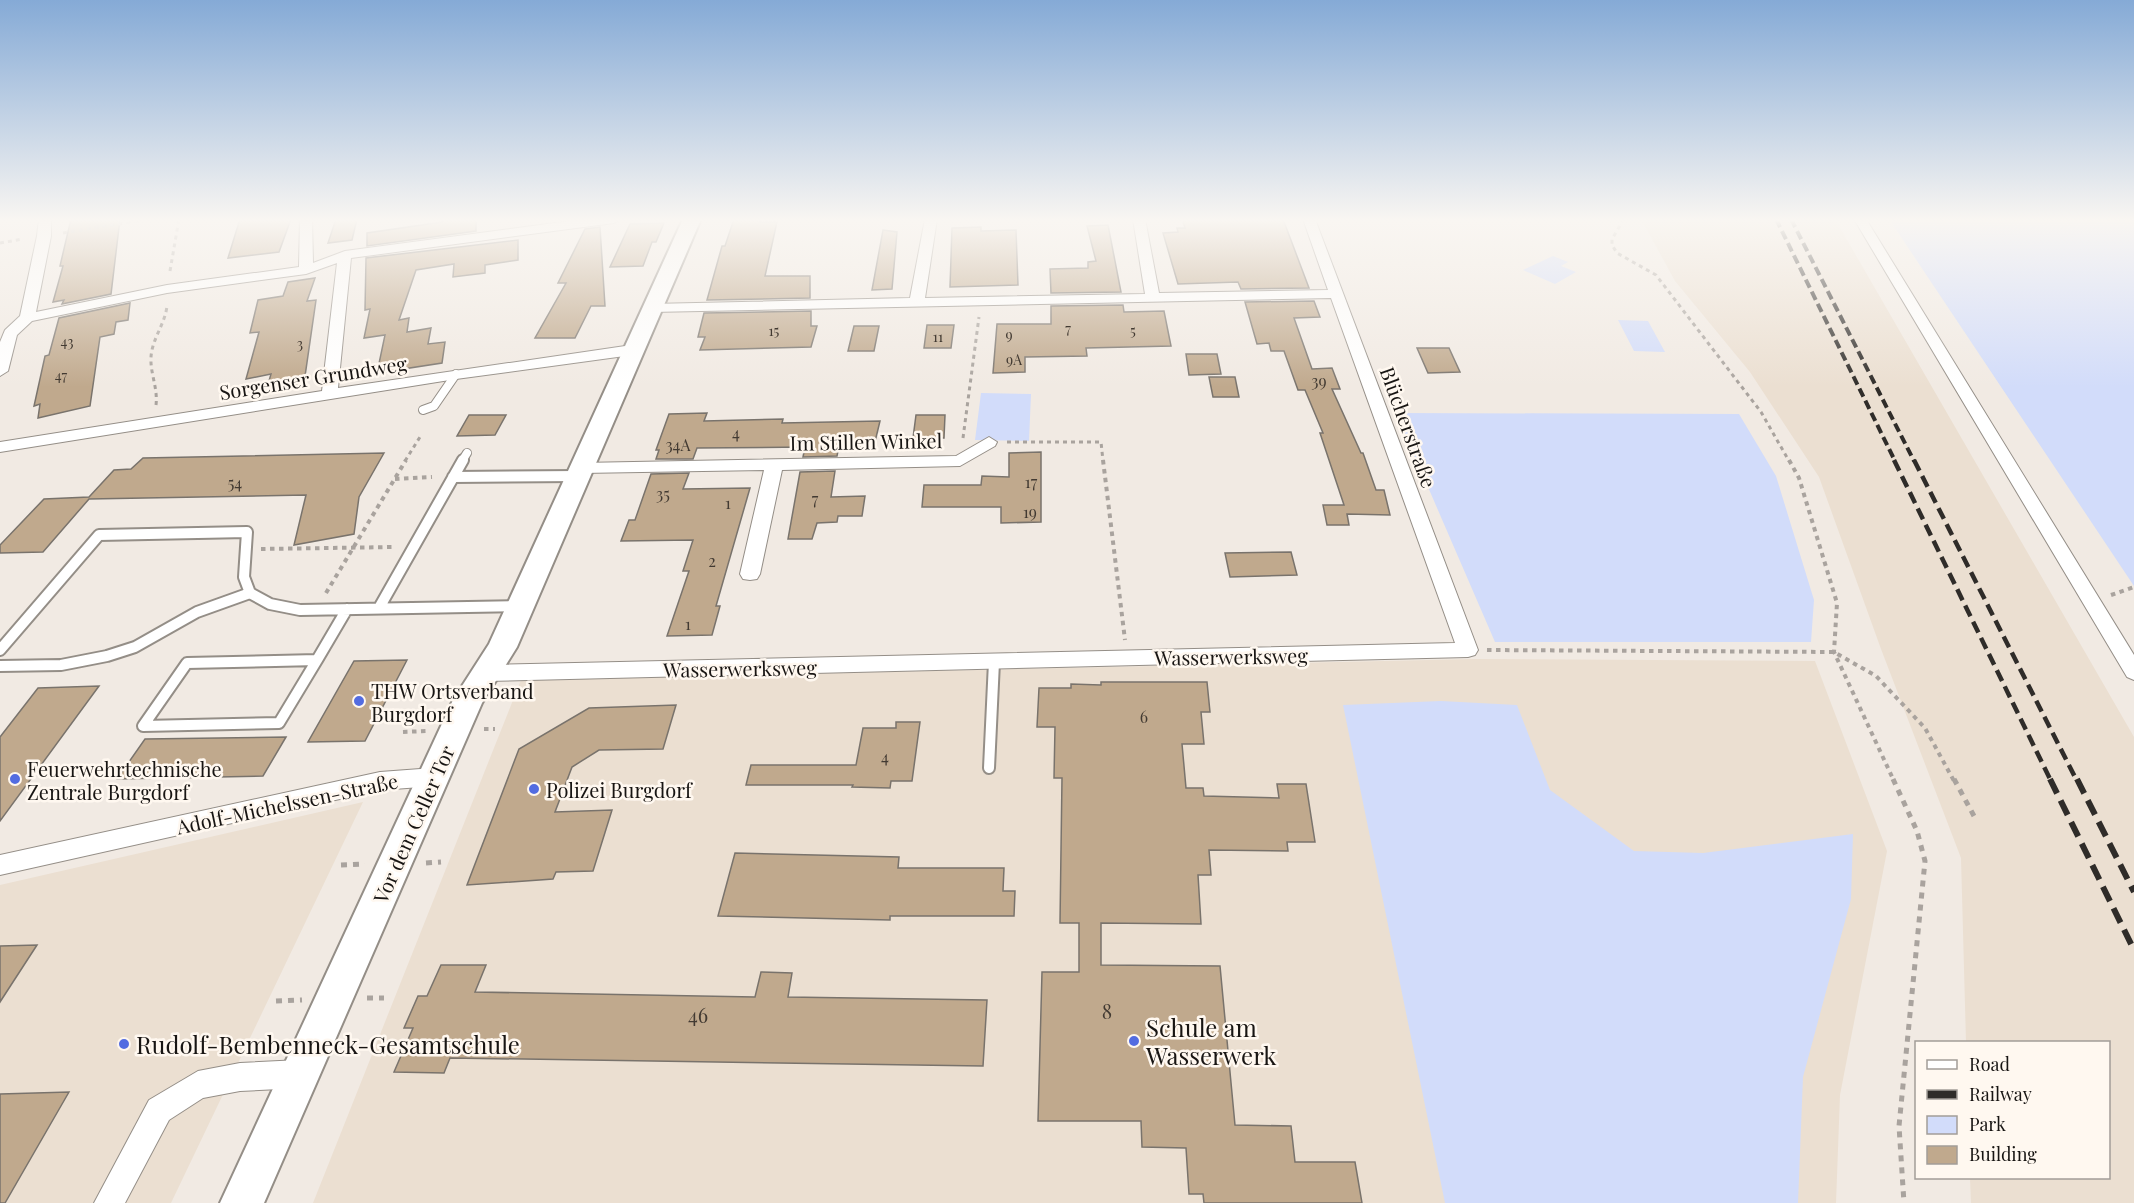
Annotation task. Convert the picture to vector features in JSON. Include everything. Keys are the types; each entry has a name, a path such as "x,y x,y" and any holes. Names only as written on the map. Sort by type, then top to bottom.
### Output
{"street":[{"path":"27,318 36,275"},
{"path":"0,371 5,334 27,318 167,289 268,275"},
{"path":"330,396 343,275"},
{"name":"Vor dem Celler Tor","path":"242,1203 468,700 502,648 666,275"},
{"path":"918,302 922,275"},
{"path":"1149,275 1153,298"},
{"name":"Blücherstraße","path":"1331,275 1468,650"},
{"path":"1894,275 2134,672"},
{"path":"651,308 1338,294"},
{"name":"Sorgenser Grundweg","path":"0,447 330,396 456,374 632,350"},
{"name":"Im Stillen Winkel","path":"580,472 960,461 988,442"},
{"name":"Im Stillen Winkel","path":"750,574 774,465"},
{"name":"Wasserwerksweg","path":"486,673 1468,650"},
{"name":"Adolf-Michelssen-Straße","path":"0,865 380,780 434,777"},
{"path":"109,1203 159,1110 198,1084 240,1077 300,1074"}],"lane":[{"path":"423,410 434,406 456,374"},
{"path":"379,608 467,453"},
{"path":"453,477 580,472"},
{"path":"0,650 99,535 247,532 244,577 250,593 270,604 300,610 521,606"},
{"path":"0,666 61,665 107,656 135,647 197,612 250,593"},
{"path":"317,660 187,663 143,726 279,723 348,609"},
{"path":"989,768 994,662"}],"path":[{"path":"152,423 158,396 151,355 167,316 169,275"},
{"path":"1656,275 1761,412 1799,478 1838,603 1834,652 1917,831 1925,861 1899,1126 1904,1203"},
{"path":"960,461 981,302"},
{"path":"317,609 420,437"},
{"path":"988,442 1101,442 1127,658"},
{"path":"394,478 453,477"},
{"path":"246,550 413,547"},
{"path":"1468,650 1834,652 1876,676 1925,728 1974,816"}],"shaded area":[{"path":"1672,275 1867,275 2134,737 2134,1203 1971,1203 1970,1179 2110,1179 2110,1041 1966,1041 1961,858 1881,649 1819,477 1750,372"},
{"path":"1474,659 1815,661 1887,851 1840,1095 1836,1203 313,1203 521,680"},
{"name":"Rudolf-Bembenneck-Gesamtschule","path":"363,802 171,1203 0,1203 0,885"}],"green space":[{"path":"1535,275 1571,275 1555,284"},
{"path":"1926,275 2134,275 2134,586"},
{"path":"1618,320 1648,321 1665,352 1634,351"},
{"path":"981,393 1031,394 1029,441 975,440"},
{"path":"1396,413 1739,414 1776,476 1814,600 1811,642 1495,642"},
{"path":"1441,701 1517,705 1550,790 1634,851 1703,853 1853,834 1851,899 1803,1077 1798,1203 1445,1203 1343,705"}],"building":[{"path":"60,275 113,275 111,294 62,304 64,300 53,302"},
{"path":"366,275 414,275 399,320 409,318 407,332 431,328 428,344 445,342 442,363 377,373 385,335 364,338 370,309 365,310"},
{"path":"562,275 603,275 605,306 591,306 575,338 535,338 566,283 558,283"},
{"path":"714,275 810,276 810,298 707,300"},
{"path":"875,275 893,275 892,289 872,290"},
{"path":"950,275 1018,275 1018,285 950,287"},
{"path":"1050,275 1118,275 1121,292 1051,293"},
{"path":"1175,275 1304,275 1309,288 1241,289 1238,282 1178,284"},
{"path":"315,278 307,301 316,300 304,383 267,388 271,374 246,379 259,332 250,333 258,300 283,296 288,282"},
{"path":"1314,301 1320,317 1294,318 1312,369 1332,368 1340,389 1332,389 1363,453 1376,490 1384,490 1390,515 1347,514 1349,525 1327,525 1323,505 1344,505 1320,433 1323,433 1305,390 1298,390 1284,351 1271,351 1269,343 1257,344 1245,302"},
{"path":"130,303 128,320 116,322 114,334 100,337 90,406 38,418 40,404 34,406 45,356 49,355 59,318"},
{"path":"1123,305 1124,312 1164,311 1171,346 1086,348 1087,356 1025,357 1025,372 993,373 997,324 1051,324 1051,306"},
{"path":"811,311 811,326 817,326 811,347 700,350 705,337 698,337 704,313"},
{"path":"927,325 954,325 951,348 924,348"},
{"path":"854,326 879,326 874,351 848,351"},
{"path":"1417,348 1449,348 1460,372 1428,373"},
{"path":"1186,354 1217,354 1221,374 1189,375"},
{"path":"1209,377 1235,377 1239,397 1213,397"},
{"path":"707,413 704,421 783,419 782,423 880,421 874,446 839,446 837,456 803,457 805,447 697,448 693,459 656,459 659,450 656,450 669,414"},
{"path":"469,415 506,415 495,435 457,436"},
{"path":"916,415 945,415 944,438 913,438"},
{"path":"1041,452 1041,522 1001,523 1001,507 922,507 924,485 981,485 982,476 1009,477 1009,453"},
{"path":"384,453 359,497 354,534 294,545 306,495 89,499 43,552 0,553 0,545 44,499 89,497 114,470 131,469 143,458"},
{"path":"835,471 831,497 865,496 862,516 838,516 837,522 817,523 812,539 788,539 800,472"},
{"path":"689,473 683,489 750,488 716,606 720,606 712,635 667,636 689,571 683,571 693,540 621,541 629,520 635,520 651,474"},
{"path":"1291,552 1297,575 1230,577 1225,553"},
{"name":"THW Ortsverband Burgdorf","path":"407,660 365,741 308,742 354,661"},
{"path":"1101,682 1207,682 1210,712 1201,712 1204,744 1182,744 1186,788 1203,788 1204,796 1279,798 1277,784 1306,784 1315,842 1287,842 1288,851 1209,850 1211,875 1198,875 1201,924 1101,923 1101,965 1220,966 1235,1125 1291,1126 1295,1162 1355,1162 1362,1203 1204,1203 1203,1194 1189,1194 1186,1148 1142,1147 1141,1121 1038,1121 1042,972 1079,972 1079,923 1060,923 1062,778 1054,778 1055,727 1037,727 1039,688 1071,688 1071,684 1101,685"},
{"name":"Feuerwehrtechnische Zentrale Burgdorf","path":"99,686 0,821 0,737 38,688"},
{"name":"Polizei Burgdorf","path":"676,705 663,749 599,750 572,767 555,812 612,810 593,871 556,872 553,879 467,885 519,749 589,708"},
{"path":"896,722 920,722 912,781 891,781 890,788 852,787 853,785 746,785 751,765 856,765 863,728 896,728"},
{"path":"286,737 263,776 117,779 145,739"},
{"path":"735,853 899,857 898,868 1004,868 1003,891 1015,891 1014,916 890,916 890,920 718,916"},
{"path":"37,945 0,1002 0,946"},
{"path":"441,965 486,965 475,992 755,997 761,972 792,973 788,997 987,1000 983,1066 450,1058 444,1073 394,1072 413,1028 404,1028 418,996 427,996"},
{"path":"69,1092 5,1203 0,1203 0,1094"}],"railway":[{"path":"1804,275 1895,461"},
{"path":"1820,275 1914,461"},
{"path":"1894,460 2051,781"},
{"path":"1914,460 2077,781"},
{"path":"2050,779 2134,950"},
{"path":"2077,779 2134,892"}],"place":[{"name":"THW Ortsverband Burgdorf","path":"359,701"},
{"name":"Feuerwehrtechnische Zentrale Burgdorf","path":"15,779"},
{"name":"Polizei Burgdorf","path":"534,789"},
{"name":"Schule am Wasserwerk","path":"1134,1041"},
{"name":"Rudolf-Bembenneck-Gesamtschule","path":"124,1044"}]}
